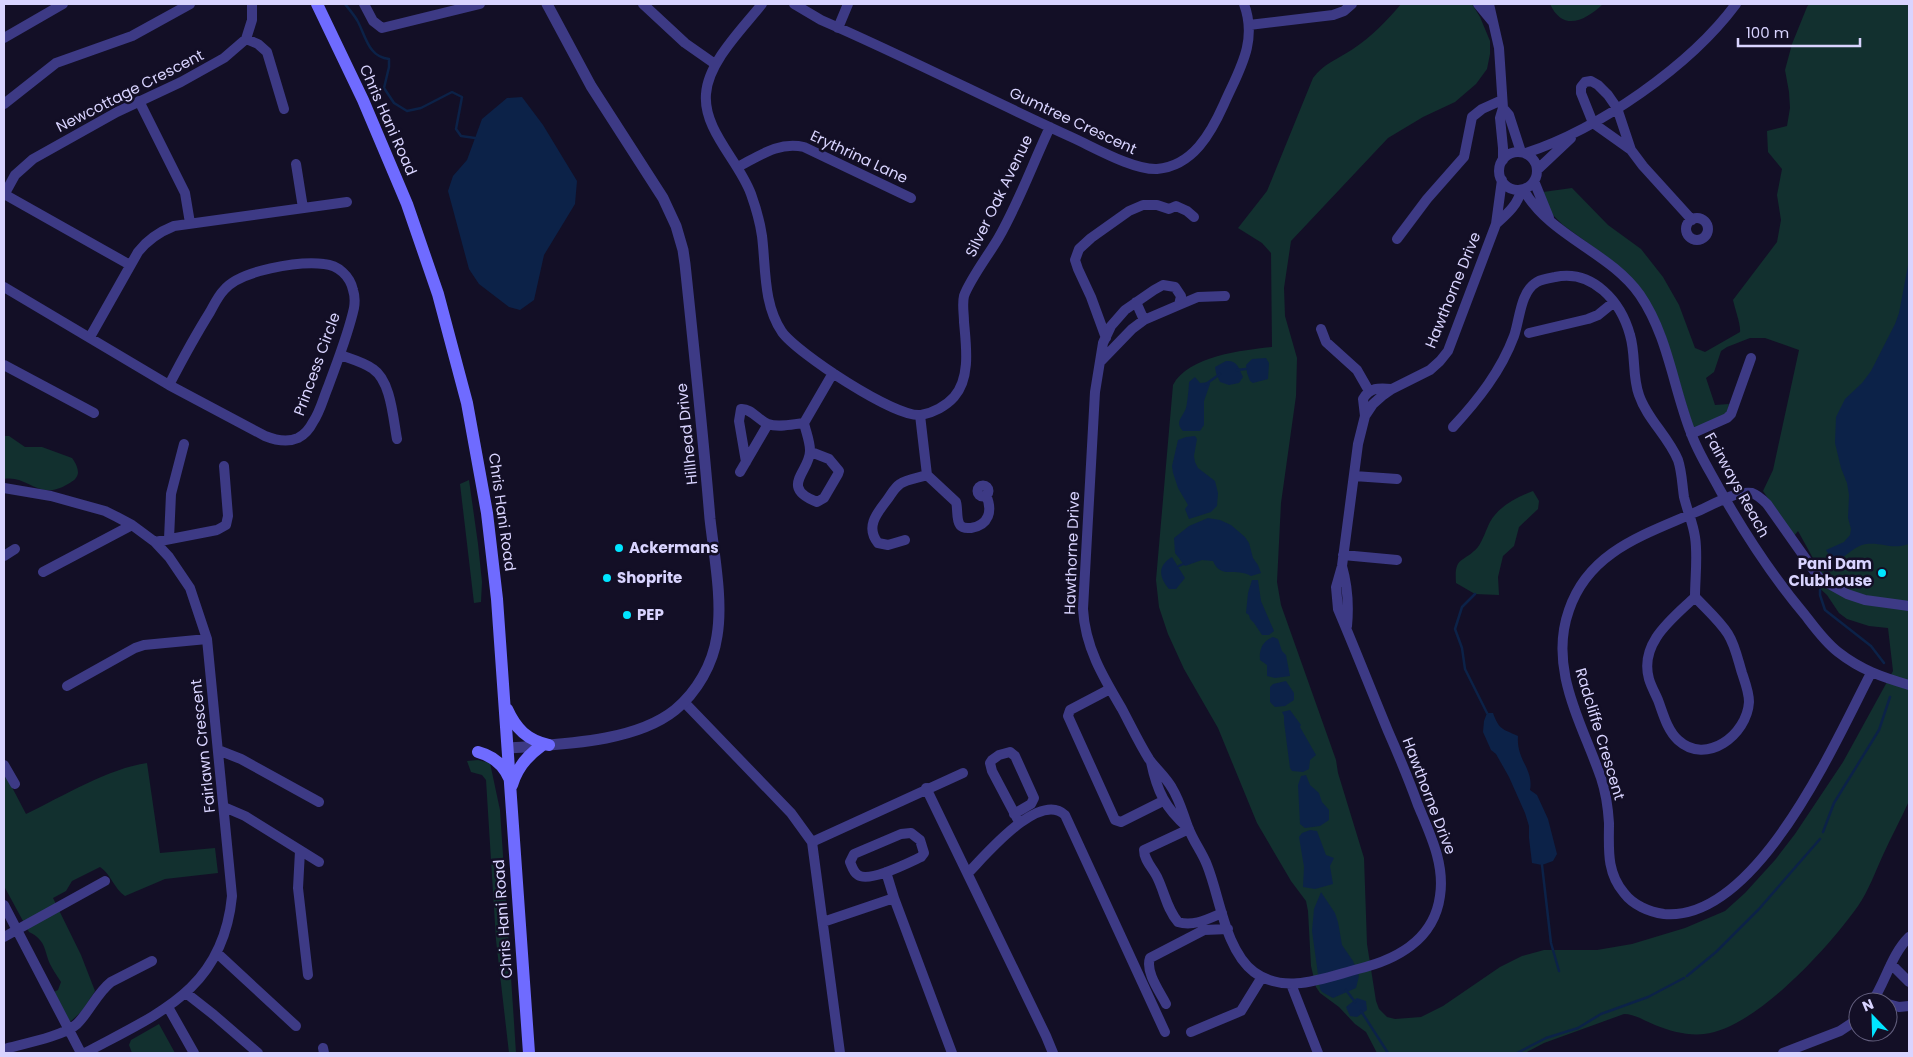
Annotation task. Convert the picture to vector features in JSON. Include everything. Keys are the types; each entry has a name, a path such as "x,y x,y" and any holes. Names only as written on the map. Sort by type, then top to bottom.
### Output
{"main road":[{"name":"Chris Hani Road","path":"317,4 363,100 407,204 438,294 467,403 487,513 497,599 529,1053"},
{"path":"504,702 520,732 532,740 545,745"},
{"path":"510,786 522,763 529,755 545,745"},
{"path":"478,752 499,763 505,770 510,786"}],"street":[{"path":"4,38 62,4"},
{"path":"4,104 56,63 132,36 190,4"},
{"path":"252,4 252,20 246,39 258,44 267,52 284,109"},
{"path":"364,4 373,21 382,28 480,4"},
{"name":"Hillhead Drive","path":"508,748 545,745 631,732 663,718 684,702 705,673 717,639 719,614 683,250 676,226 663,198 591,86 547,4"},
{"path":"642,4 685,42 715,64"},
{"path":"762,4 715,64 706,91 707,112 710,122 744,177 758,214 766,286 774,317 792,344 833,373 892,407 910,414 920,415 926,475 956,502 960,526 965,528 984,524 988,520 989,508 986,496"},
{"name":"Gumtree Crescent","path":"794,4 820,20 1050,127 1141,168 1159,169 1186,158 1205,140 1213,128 1247,52 1250,39 1246,5"},
{"path":"838,28 848,4"},
{"path":"1249,25 1334,15 1352,4"},
{"path":"1478,4 1493,22"},
{"path":"1489,4 1499,48 1502,104 1500,118 1503,148 1503,160 1499,170 1502,180 1510,188 1522,189 1534,182 1537,170 1578,132"},
{"path":"1503,160 1511,154 1523,153 1548,146 1578,132 1617,108 1687,58 1736,4"},
{"name":"Newcottage Crescent","path":"4,194 15,175 29,162 139,101 206,69 224,58 246,39"},
{"path":"1631,150 1617,108 1598,84 1591,81 1585,82 1581,87 1581,93 1593,123 1631,150 1692,220"},
{"path":"139,101 185,193 190,224"},
{"path":"1502,104 1509,115 1523,153 1533,159 1537,170"},
{"path":"1397,240 1427,199 1464,156 1472,117 1482,108 1502,104"},
{"name":"Silver Oak Avenue","path":"920,415 937,410 947,404 959,391 963,381 965,360 964,296 1000,235 1050,127"},
{"name":"Erythrina Lane","path":"738,167 772,149 785,145 794,145 804,147 911,198"},
{"path":"296,164 303,208"},
{"name":"Hawthorne Drive","path":"1150,761 1171,787 1180,803 1189,829 1207,864 1236,951 1244,963 1262,977 1269,981 1291,984 1362,968 1393,958 1405,951 1423,933 1436,911 1440,898 1441,872 1438,858 1347,630 1343,608 1336,587 1344,555 1360,430 1365,416 1373,404 1392,389 1430,370 1448,351 1496,224 1502,180"},
{"name":"Fairways Reach","path":"1534,182 1548,218"},
{"name":"Hawthorne Drive","path":"1496,224 1514,207 1522,189"},
{"name":"Fairways Reach","path":"1522,189 1535,208 1576,242 1616,268 1639,294 1655,322 1691,434 1701,457 1766,565 1806,617 1836,650 1871,673 1909,685"},
{"path":"4,194 130,266"},
{"path":"90,337 130,266 145,243 153,236 174,226 347,202"},
{"path":"1106,338 1075,260 1079,249 1129,211 1143,206 1157,205 1169,209 1176,206 1188,211 1194,217"},
{"name":"Princess Circle","path":"4,287 169,385 276,440 297,439 305,433 316,417 340,355 355,300 353,288 344,272 334,266 324,264 295,266 242,276 224,289 197,333 169,385"},
{"path":"1453,426 1491,382 1513,338 1524,296 1530,287 1537,282 1560,276 1577,276 1590,280 1601,287 1614,302 1630,335 1634,351 1636,384 1640,398 1670,444 1678,461 1688,515 1696,543 1694,597 1673,618 1649,650 1649,678 1673,734 1686,746 1696,749 1708,749 1720,746 1730,739 1742,723 1749,702 1748,690 1729,635 1721,624 1694,597"},
{"name":"Hawthorne Drive","path":"1178,305 1181,296 1170,285 1154,290 1125,310 1112,326 1103,343 1095,392 1083,609 1084,626 1100,671 1150,761 1164,801 1189,829"},
{"path":"1101,361 1121,339 1144,320 1198,298 1225,296"},
{"path":"1136,302 1144,320"},
{"path":"1529,333 1588,319 1598,315 1614,302"},
{"path":"1321,328 1326,342 1357,370 1369,391"},
{"path":"340,355 363,363 381,376 389,395 397,439"},
{"path":"1691,434 1722,421 1731,414 1751,358"},
{"path":"4,365 94,413"},
{"path":"811,452 828,459 838,470 838,474 824,498 817,502 802,494 798,485 811,452 804,423 833,373"},
{"path":"1365,416 1363,399 1369,391 1392,389"},
{"path":"746,462 739,421 739,412 743,408 774,426 804,423"},
{"path":"740,472 768,424"},
{"path":"169,539 171,494 184,444"},
{"path":"155,542 217,530 226,525 228,516 224,466"},
{"path":"905,540 888,545 878,543 873,534 872,523 875,516 898,486 926,475"},
{"path":"1354,476 1397,479"},
{"name":"Fairlawn Crescent","path":"4,488 52,496 105,511 132,525 155,542 169,556 190,588 207,639 232,896 230,916 218,953 198,982 168,1007 102,1049 85,1053"},
{"name":"Radcliffe Crescent","path":"1871,673 1818,774 1790,821 1746,876 1728,892 1708,904 1688,912 1659,913 1646,910 1634,903 1620,887 1610,866 1608,854 1608,808 1605,792 1566,683 1562,664 1563,629 1569,609 1578,590 1592,569 1605,557 1631,540 1725,499 1744,493 1752,493 1759,496 1784,527 1816,575 1825,583 1847,594 1865,600 1909,606"},
{"path":"43,572 132,525"},
{"path":"4,556 15,550"},
{"path":"1344,555 1397,560"},
{"name":"Hawthorne Drive","path":"1342,566 1347,586 1343,608"},
{"path":"1336,587 1347,586"},
{"path":"67,686 135,648 144,645 207,639"},
{"path":"1110,689 1070,710 1068,716 1115,820 1121,822 1164,801 1180,803"},
{"path":"684,702 791,813 812,842 840,1053"},
{"path":"218,750 241,759 319,802"},
{"path":"968,874 1016,818 1031,804 1034,798 1015,756 1010,752 1006,752 992,760 990,767 1016,818"},
{"path":"4,764 15,784"},
{"path":"812,842 926,788 963,773"},
{"path":"1164,801 1171,787"},
{"path":"926,788 1053,1053"},
{"path":"224,807 250,818 318,862"},
{"path":"1016,818 1049,810 1061,811 1065,815 1165,1032"},
{"path":"1189,829 1144,850 1144,854 1158,877 1172,915 1178,922 1186,925 1222,913"},
{"path":"911,833 915,835 920,840 923,848 922,856 886,872 868,877 858,876 853,868 851,858 854,854 901,834 911,833"},
{"path":"300,851 298,896 308,975"},
{"path":"886,872 952,1053"},
{"path":"4,937 11,924 105,881"},
{"path":"823,922 894,898"},
{"path":"4,905 11,924 81,1053"},
{"path":"1166,1004 1150,970 1148,962 1150,958 1204,930 1228,929"},
{"path":"1879,992 1891,964 1909,937"},
{"path":"218,953 296,1026"},
{"path":"4,1050 68,1030 84,1015 111,982 152,961"},
{"path":"1891,964 1909,982"},
{"path":"1191,1032 1241,1011 1262,977"},
{"path":"1291,984 1316,1053"},
{"path":"186,993 258,1053"},
{"path":"168,1007 194,1053"},
{"path":"1783,1053 1848,1025"}],"green space":[{"path":"1401,4 1472,4 1480,17 1490,41 1487,69 1476,84 1455,102 1423,117 1388,138 1291,241 1284,288 1285,316 1297,358 1296,396 1281,503 1277,582 1281,605 1336,760 1338,773 1364,858 1367,944 1376,1001 1379,1009 1387,1017 1395,1019 1421,1017 1443,1006 1500,967 1522,956 1544,950 1597,950 1632,944 1685,928 1725,911 1745,893 1775,860 1795,834 1843,762 1893,671 1888,628 1869,626 1847,619 1839,613 1827,595 1815,584 1820,571 1798,531 1794,536 1763,491 1773,470 1799,350 1765,338 1750,338 1721,351 1714,372 1706,378 1715,405 1729,404 1726,416 1694,430 1665,334 1648,300 1614,262 1563,225 1550,212 1543,192 1572,188 1608,225 1641,249 1663,277 1679,305 1695,348 1705,352 1740,332 1733,300 1777,242 1781,220 1777,195 1782,169 1768,152 1767,131 1787,126 1790,108 1785,70 1792,44 1807,7 1809,4 1909,4 1909,801 1865,894 1829,943 1789,984 1746,1018 1724,1029 1704,1034 1686,1034 1666,1029 1636,1016 1624,1014 1544,1043 1525,1053 1377,1053 1366,1032 1355,1024 1339,1007 1320,993 1316,987 1311,966 1306,901 1291,881 1257,823 1218,728 1184,669 1168,634 1159,607 1156,580 1173,385 1180,375 1203,361 1246,350 1272,347 1271,253 1262,243 1238,228 1267,191 1313,78 1326,65 1366,39"},
{"path":"1550,4 1603,4 1582,19 1568,21 1555,13"},
{"path":"4,436 9,436 25,447 42,447 72,458 77,469 77,477 58,489 49,490 13,479 4,479"},
{"path":"469,480 482,582 481,602 474,603 460,484"},
{"path":"1533,491 1539,501 1538,509 1519,527 1514,546 1503,556 1498,577 1499,595 1475,594 1456,583 1456,568 1458,564 1478,547 1490,522 1498,511 1521,496"},
{"path":"478,760 490,763 500,810 516,1053 509,1053 496,940 486,780 482,775 471,772 467,761"},
{"path":"147,763 160,853 215,848 218,873 165,879 125,896 100,867 72,881 66,891 53,898 81,955 95,991 82,1011 70,1022 54,992 58,990 61,982 50,964 44,946 39,938 29,932 4,886 4,772 26,814 102,777"},
{"path":"159,1024 175,1053 132,1053 129,1045 131,1040"}],"water":[{"path":"522,97 543,125 577,181 575,204 544,255 534,300 520,310 509,307 479,284 469,269 448,191 453,176 467,160 482,119 507,98"},
{"path":"1909,260 1909,544 1903,546 1862,545 1836,563 1826,550 1844,542 1850,535 1851,529 1848,518 1849,495 1847,483 1835,443 1836,417 1845,399 1862,383 1871,371 1895,324 1899,313"},
{"path":"1266,358 1269,363 1268,379 1253,383 1250,381 1246,365 1252,359"},
{"path":"1226,361 1235,363 1239,368 1243,377 1239,383 1229,385 1220,382 1215,367"},
{"path":"1195,377 1200,383 1209,382 1210,384 1204,401 1204,425 1200,431 1183,431 1180,428 1179,422 1186,407 1189,382"},
{"path":"1195,436 1197,439 1194,456 1195,462 1198,468 1215,481 1218,493 1217,506 1211,512 1189,519 1185,509 1188,505 1178,488 1172,466 1178,440"},
{"path":"1208,518 1220,520 1231,525 1245,537 1261,573 1251,576 1225,572 1216,567 1213,561 1202,560 1185,566 1175,553 1174,538 1189,526"},
{"path":"1172,557 1185,578 1176,589 1169,589 1163,580 1161,572 1164,564"},
{"path":"1252,580 1258,580 1261,601 1274,631 1269,635 1262,635 1246,613 1248,593"},
{"path":"1273,637 1278,639 1282,651 1286,655 1290,676 1275,678 1267,676 1267,665 1260,660 1262,646"},
{"path":"1286,681 1294,693 1294,700 1285,706 1275,707 1270,702 1270,687 1273,684"},
{"path":"1290,710 1301,725 1300,727 1316,755 1310,760 1309,769 1303,772 1292,771 1290,768 1282,712"},
{"path":"1487,713 1493,713 1497,723 1502,728 1518,736 1520,752 1530,776 1530,790 1537,795 1548,819 1557,854 1553,861 1542,865 1532,863 1529,826 1525,813 1509,777 1496,754 1491,750 1483,732"},
{"path":"1306,775 1310,785 1319,793 1322,802 1329,810 1329,820 1320,826 1305,828 1300,824 1298,785 1301,776"},
{"path":"1310,830 1317,831 1326,855 1334,858 1330,866 1333,884 1315,889 1303,887 1304,867 1299,837 1302,833"},
{"path":"1321,892 1335,913 1342,945 1353,961 1359,976 1356,988 1333,998 1320,989 1312,931 1314,909"},
{"path":"1357,998 1366,1001 1367,1010 1357,1017 1350,1016 1346,1007"}],"waterway":[{"path":"345,4 357,20 368,45 376,54 389,59 384,88 394,103 407,111 421,108 452,92 462,97 456,129 461,136 475,138"},
{"path":"1237,370 1246,369"},
{"path":"1206,384 1220,374"},
{"path":"1826,574 1833,557"},
{"path":"1179,566 1183,564"},
{"path":"1820,590 1825,610 1871,646 1884,663"},
{"path":"1475,594 1462,607 1455,629 1462,648 1465,669 1487,713"},
{"path":"1823,832 1834,803 1879,730 1890,697"},
{"path":"1687,976 1716,952 1759,909 1820,839"},
{"path":"1542,865 1551,943 1559,971"},
{"path":"1517,1053 1546,1038 1578,1028 1601,1014 1648,997 1684,978"},
{"path":"1346,990 1355,1002"},
{"path":"1361,1011 1388,1053"}],"place":[{"name":"Ackermans","path":"619,548"},
{"name":"Pani Dam Clubhouse","path":"1882,573"},
{"name":"Shoprite","path":"607,578"},
{"name":"PEP","path":"627,615"}]}
